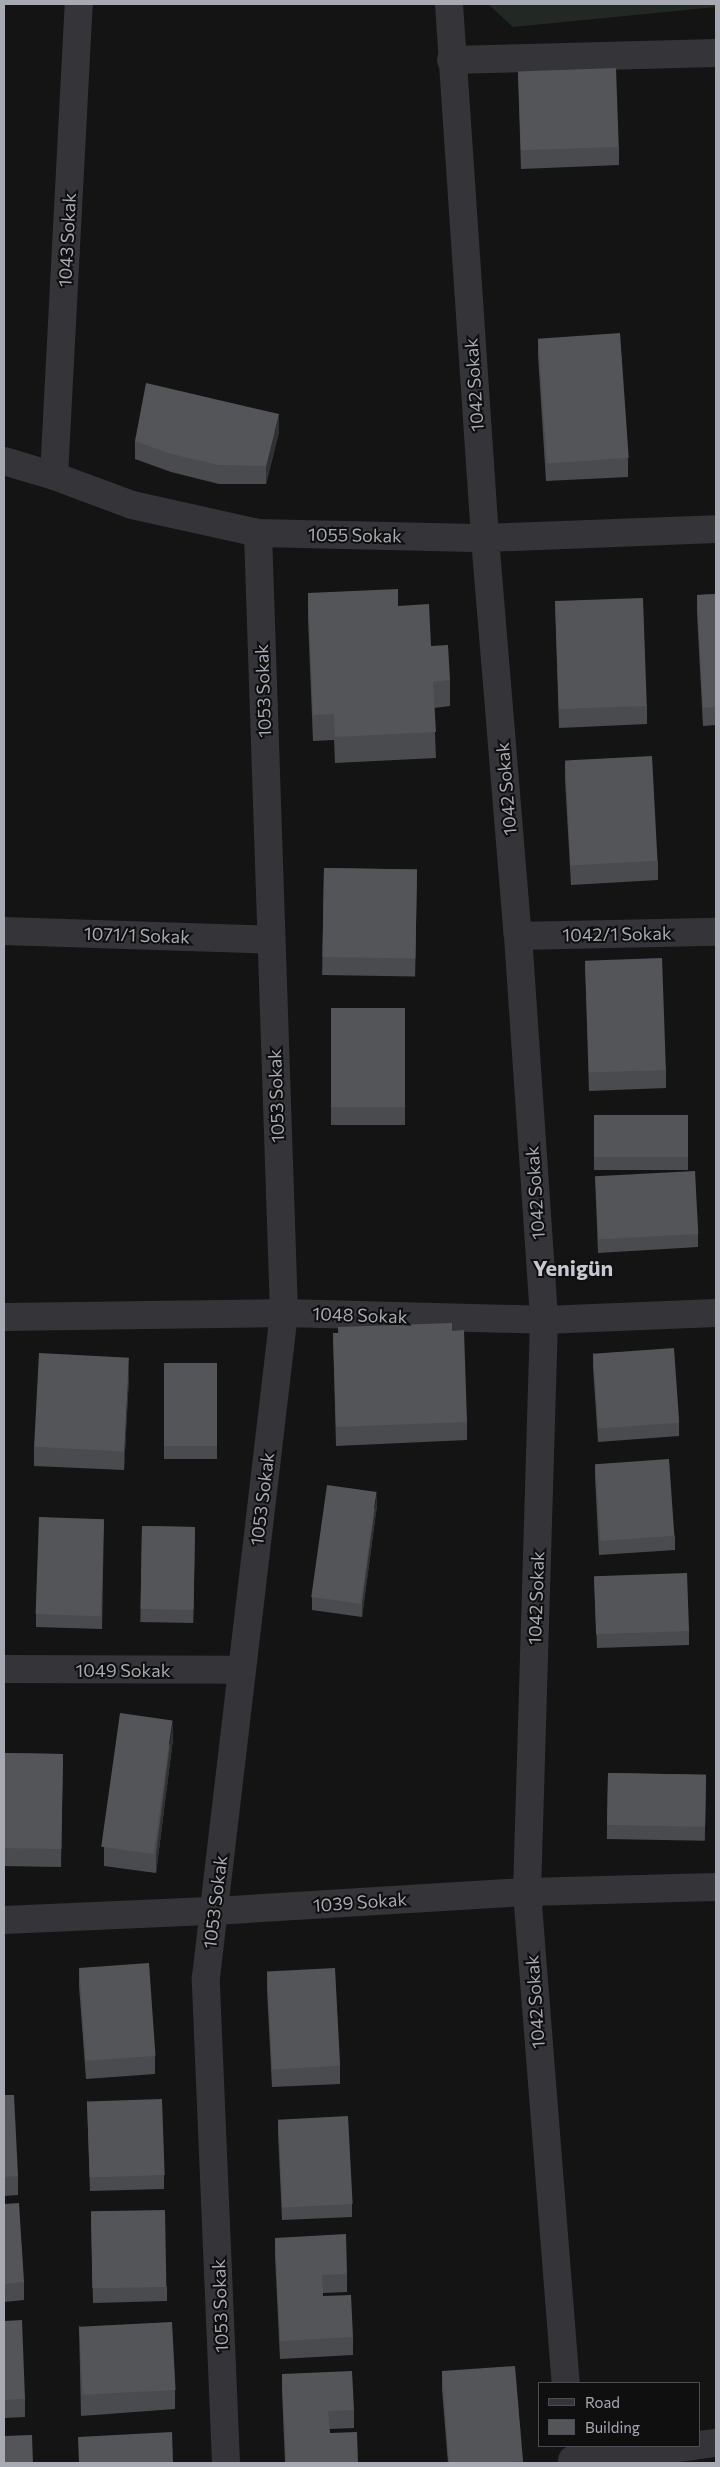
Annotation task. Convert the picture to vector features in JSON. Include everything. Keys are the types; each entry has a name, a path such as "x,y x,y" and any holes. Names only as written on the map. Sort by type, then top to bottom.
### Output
{"street":[{"name":"1043 Sokak","path":"54,476 79,4"},
{"name":"1042 Sokak","path":"448,4 485,538 518,936 544,1320 526,1892 566,2382"},
{"path":"451,60 716,53"},
{"name":"1055 Sokak","path":"4,460 132,505 258,533 485,538 716,529"},
{"name":"1053 Sokak","path":"226,2463 206,1977 284,1313 258,533"},
{"name":"1071/1 Sokak","path":"4,931 271,940"},
{"name":"1042/1 Sokak","path":"518,936 716,932"},
{"name":"1048 Sokak","path":"4,1317 284,1313 544,1320 716,1313"},
{"name":"1049 Sokak","path":"4,1669 242,1670"},
{"name":"1039 Sokak","path":"4,1920 214,1911 526,1892 716,1887"},
{"path":"700,2445 716,2443"},
{"path":"572,2456 682,2447"}],"shaded area":[{"path":"488,4 716,4 716,7 513,27"}],"building":[{"path":"616,68 619,147 521,150 518,71"},
{"path":"620,333 629,458 547,463 538,339"},
{"path":"146,383 279,414 266,466 219,465 171,454 135,441"},
{"path":"398,589 398,606 429,604 431,646 448,645 450,680 433,682 436,732 335,737 334,714 313,715 308,593"},
{"path":"716,594 716,707 703,708 697,595"},
{"path":"643,598 647,706 559,709 555,601"},
{"path":"652,756 657,861 571,865 565,761"},
{"path":"324,868 417,870 415,959 322,957"},
{"path":"662,958 666,1070 589,1073 585,961"},
{"path":"331,1008 405,1008 405,1107 331,1107"},
{"path":"594,1115 688,1115 688,1157 594,1157"},
{"path":"695,1171 698,1234 598,1239 595,1176"},
{"path":"452,1323 452,1331 464,1330 467,1422 336,1427 333,1333 339,1333 338,1327"},
{"path":"674,1348 679,1423 598,1428 593,1354"},
{"path":"39,1353 129,1358 124,1452 34,1447"},
{"path":"164,1363 217,1363 217,1446 164,1446"},
{"path":"669,1459 674,1536 601,1541 595,1464"},
{"path":"327,1485 377,1492 361,1604 311,1597"},
{"path":"39,1517 104,1519 101,1616 36,1614"},
{"path":"142,1526 195,1527 194,1610 141,1609"},
{"path":"687,1573 689,1631 596,1634 594,1576"},
{"path":"120,1713 172,1720 154,1854 101,1847"},
{"path":"4,1753 63,1754 61,1849 4,1848"},
{"path":"608,1773 706,1775 705,1827 607,1825"},
{"path":"149,1963 155,2056 86,2061 79,1968"},
{"path":"335,1968 340,2066 272,2069 267,1972"},
{"path":"4,2095 14,2095 18,2176 4,2177"},
{"path":"162,2099 165,2175 90,2178 87,2102"},
{"path":"348,2116 353,2204 283,2208 278,2120"},
{"path":"19,2203 24,2282 4,2284 4,2204"},
{"path":"165,2210 166,2287 92,2288 91,2211"},
{"path":"346,2234 347,2274 322,2275 323,2296 351,2295 353,2337 280,2341 275,2238"},
{"path":"22,2320 25,2399 4,2400 4,2321"},
{"path":"172,2322 176,2390 83,2395 79,2327"},
{"path":"515,2366 523,2461 449,2463 442,2371"},
{"path":"352,2371 354,2410 328,2411 330,2433 357,2432 358,2463 286,2463 282,2374"},
{"path":"172,2432 173,2463 79,2463 78,2437"},
{"path":"32,2435 33,2463 5,2463 4,2436"}],"district":[{"name":"Yenigün","path":"573,1268"}]}
